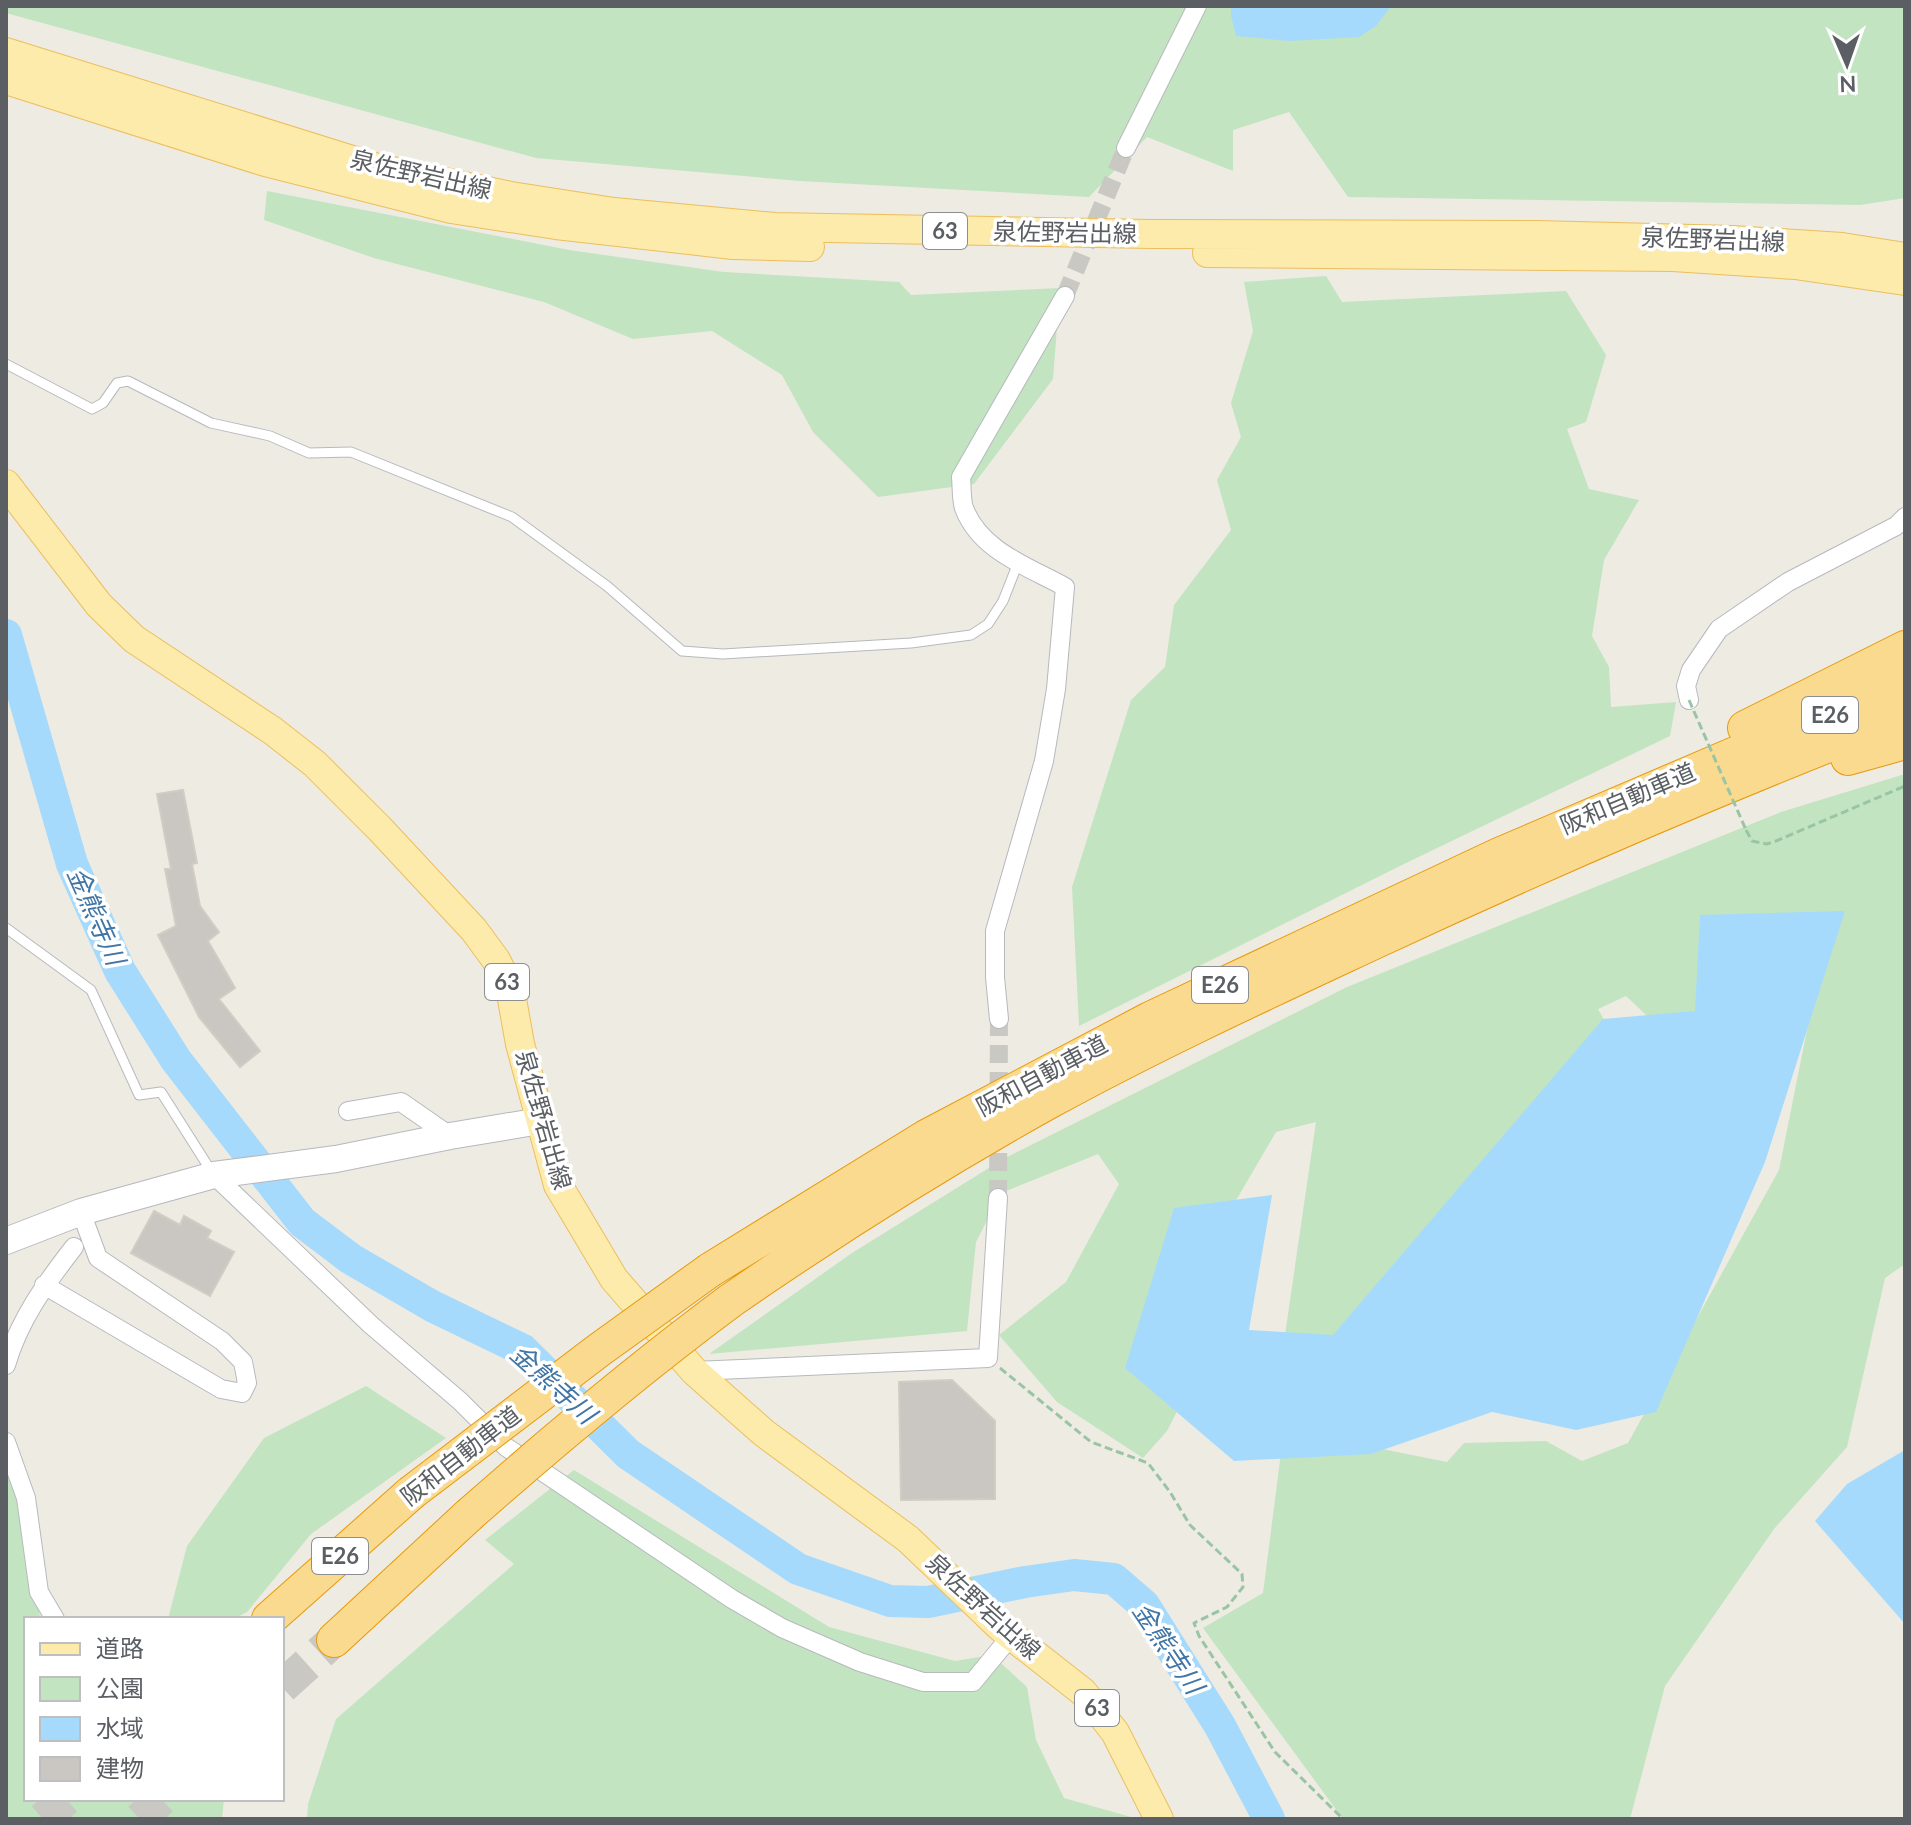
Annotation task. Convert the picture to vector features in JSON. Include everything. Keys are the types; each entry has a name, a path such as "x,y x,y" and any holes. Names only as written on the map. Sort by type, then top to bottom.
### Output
{"highway":[{"path":"1499,855 1685,757 1905,648"},
{"name":"阪和自動車道","path":"271,1617 411,1493 599,1350 710,1270 926,1137 1035,1078 1272,960 1499,855 1905,685"},
{"name":"阪和自動車道","path":"334,1640 580,1418 730,1301 890,1193 1053,1100 1165,1042 1419,921 1636,825 1905,715"},
{"path":"1419,921 1468,907 1694,812 1905,742"}],"main road":[{"name":"泉佐野岩出線","path":"6,52 378,168 511,196 614,212 775,227 852,229 1733,240 1842,247 1905,257"},
{"name":"泉佐野岩出線","path":"6,80 265,162 451,209 556,225 733,245 1155,253 1673,257 1795,265 1905,281"},
{"name":"泉佐野岩出線","path":"6,484 99,605 116,622 164,661 273,731 315,764 474,930 496,960 510,988 520,1044 558,1185 614,1279 694,1371 764,1433 908,1539 1006,1631 1083,1692 1115,1732 1159,1819"}],"street":[{"path":"1126,148 1197,6"},
{"path":"999,1019 995,931 1044,761 1056,689 1065,587 1004,555 978,531 964,507 961,477 1065,296"},
{"path":"1689,700 1686,686 1691,670 1719,629 1788,582 1896,526 1905,517"},
{"path":"348,1111 401,1102 450,1136"},
{"path":"6,1241 81,1212 221,1175 336,1159 540,1121"},
{"path":"221,1175 371,1325 460,1401 506,1447 732,1599 782,1628 860,1662 923,1682 973,1682 1006,1631"},
{"path":"694,1371 988,1358 998,1198"},
{"path":"44,1285 221,1389 242,1393 247,1383 243,1362 222,1341 98,1258 81,1212"},
{"path":"6,1365 11,1346 44,1285 74,1247"},
{"path":"6,1442 26,1498 39,1592 54,1617"}],"lane":[{"path":"6,364 92,409 103,403 117,383 128,381 211,423 270,436 309,453 351,452 512,517 607,586 682,651 723,654 911,643 971,635 988,624 1018,563"},
{"path":"6,928 91,990 139,1095 161,1092 221,1175"}],"path":[{"path":"1689,700 1752,841 1767,844 1776,841 1905,786"},
{"path":"988,1358 1091,1442 1148,1463 1190,1525 1242,1574 1243,1587 1227,1607 1194,1623 1199,1636 1275,1752 1343,1819"}],"green space":[{"path":"6,6 1905,6 1905,198 1860,205 1348,197 1289,112 1233,130 1233,171 1147,137 1089,197 800,181 536,158 6,13"},
{"path":"267,191 569,250 724,272 899,282 911,295 1060,288 1053,379 974,484 878,497 813,432 782,375 712,331 633,339 544,302 374,258 264,220"},
{"path":"1326,276 1342,302 1566,291 1606,355 1586,422 1567,429 1589,489 1639,500 1604,560 1592,636 1609,667 1611,707 1676,702 1670,736 1079,1026 1072,887 1131,700 1165,667 1174,605 1231,530 1217,480 1241,437 1231,403 1253,331 1244,282"},
{"path":"1905,774 1905,1264 1885,1278 1847,1447 1774,1529 1665,1686 1630,1819 1343,1819 1203,1628 1263,1593 1282,1445 1367,1446 1447,1462 1464,1443 1546,1441 1582,1461 1628,1443 1779,1170 1830,915 1718,1021 1680,1047 1626,996 1598,1009 1634,1073 1553,1222 1279,1376 1316,1122 1276,1132 1217,1233 1194,1378 1167,1431 1143,1458 1057,1402 999,1335 1066,1282 1119,1184 1098,1154 1001,1193 976,1242 967,1331 709,1354 852,1253 1005,1158 1347,987 1781,812"},
{"path":"366,1386 446,1438 311,1534 247,1612 238,1617 169,1617 187,1546 264,1438"},
{"path":"574,1470 829,1627 955,1661 992,1655 1027,1687 1036,1740 1064,1798 1138,1819 307,1819 308,1804 336,1719 514,1564 485,1540"},
{"path":"6,1472 18,1489 40,1617 24,1617 24,1801 224,1801 222,1819 6,1819"}],"water":[{"path":"1231,6 1391,6 1376,26 1359,37 1290,41 1236,36"},
{"path":"1845,911 1765,1162 1656,1412 1576,1430 1492,1412 1371,1454 1234,1461 1125,1368 1174,1208 1272,1195 1249,1330 1333,1335 1603,1019 1695,1011 1700,915"},
{"path":"1905,1450 1905,1624 1815,1521 1847,1484"}],"building":[{"path":"183,790 197,863 192,864 200,906 219,932 208,941 235,988 219,999 260,1051 240,1067 199,1017 158,935 176,926 165,869 171,869 157,794"},
{"path":"154,1211 180,1225 184,1216 211,1231 207,1238 234,1252 210,1296 131,1253"},
{"path":"952,1380 995,1421 995,1499 901,1500 899,1382"}],"waterway":[{"name":"金熊寺川","path":"6,635 72,864 120,971 176,1060 302,1222 351,1259 432,1306 523,1350 628,1454 798,1569 890,1601 928,1602 1074,1575 1114,1579 1144,1605 1220,1726 1269,1819"}],"tunnel":[{"path":"1065,296 1126,148"},
{"path":"998,1198 999,1019"},
{"path":"284,1685 334,1640"},
{"path":"43,1819 64,1801"},
{"path":"140,1819 159,1801"}]}
